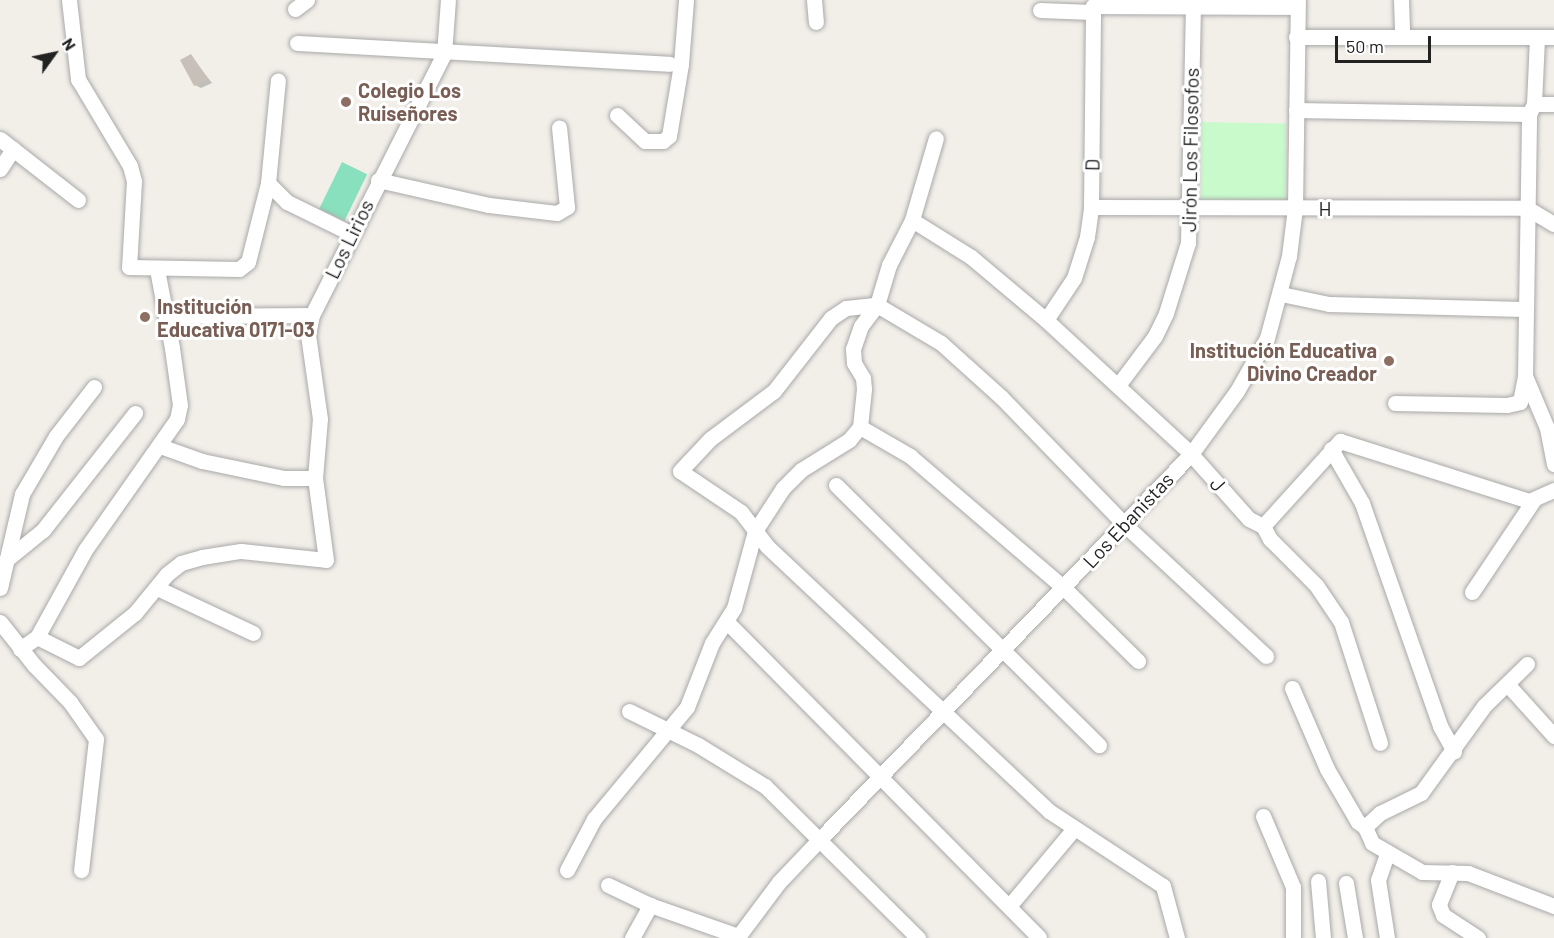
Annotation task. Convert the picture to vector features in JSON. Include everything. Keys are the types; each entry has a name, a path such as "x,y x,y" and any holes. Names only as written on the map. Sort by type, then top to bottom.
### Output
{"street":[{"path":"69,0 78,79 130,166 134,181 129,267 157,269 245,266 253,250 268,183 278,80"},
{"name":"Los Lirios","path":"157,588 167,574 182,563 241,550 326,560 315,478 320,419 308,335 312,315 378,180 444,54 448,0"},
{"path":"617,115 645,141 663,141 669,136 681,64 686,0"},
{"path":"814,0 816,22"},
{"path":"1401,0 1402,35"},
{"path":"1040,10 1162,2 1193,6 1298,3"},
{"name":"Los Ebanistas","path":"738,937 819,840 942,715 1191,454 1237,391 1267,338 1281,294 1295,208 1298,3"},
{"name":"Jirón Los Filosofos","path":"1119,384 1155,336 1166,313 1188,243 1191,207 1193,6"},
{"name":"D","path":"1046,320 1082,258 1091,207 1095,7"},
{"path":"1296,37 1402,35 1554,37"},
{"path":"1395,403 1508,405 1520,402 1525,376 1527,208 1537,37"},
{"path":"297,43 444,54 669,64"},
{"path":"1296,110 1532,109 1554,104"},
{"path":"378,180 489,205 557,213 567,207 559,127"},
{"path":"567,870 594,819 687,707 712,643 728,623 755,531 783,488 801,470 849,440 860,427 864,389 863,378 854,363 853,349 861,326 877,304 889,265 912,220 936,138"},
{"path":"0,169 6,144 78,200"},
{"path":"268,183 287,202 352,234"},
{"name":"H","path":"1091,207 1527,208"},
{"path":"1527,208 1554,224"},
{"name":"J","path":"912,220 971,257 1119,384 1191,454 1249,519 1263,526 1270,539 1316,585 1341,622 1380,743"},
{"path":"21,649 37,637 85,550 177,419 180,405 168,316 157,269"},
{"path":"1281,294 1329,304 1524,309"},
{"path":"1177,938 1163,886 1074,830 942,715 755,531 735,507 680,471 710,439 774,391 831,318 846,308 877,304 941,343 1002,398 1124,524 1266,656"},
{"path":"168,316 312,315"},
{"path":"1525,376 1547,428 1554,464"},
{"path":"0,588 22,494 56,436 94,387"},
{"path":"6,560 43,530 135,413"},
{"path":"860,427 910,456 1064,588 1138,661"},
{"path":"1263,526 1335,443 1346,442 1533,501"},
{"path":"159,446 202,461 284,477 315,478"},
{"path":"1331,448 1362,503 1440,726 1454,751"},
{"path":"836,485 1099,745"},
{"path":"1472,592 1533,501 1554,490"},
{"path":"37,637 79,658 135,613 157,588 253,633"},
{"path":"0,622 21,649 70,702 96,739 81,870"},
{"path":"728,623 1039,937"},
{"path":"1365,827 1380,813 1421,793 1454,751 1484,706 1527,664"},
{"path":"1508,685 1554,736"},
{"path":"1292,688 1327,769 1358,822 1365,827 1372,843 1387,854 1422,872 1452,872 1500,882 1554,906"},
{"path":"629,711 747,772 918,938"},
{"path":"1263,816 1293,887 1293,938"},
{"path":"1010,906 1074,830"},
{"path":"1387,854 1378,880 1387,938"},
{"path":"1452,872 1439,905 1443,915 1478,938"},
{"path":"1318,881 1323,938"},
{"path":"1346,883 1355,938"},
{"path":"608,885 650,905 738,937"},
{"path":"632,938 650,905"}],"green space":[{"path":"1202,122 1286,123 1285,207 1201,206"},
{"path":"342,162 367,174 344,221 319,209"}],"building":[{"path":"191,54 208,79 194,86 180,60"}],"place":[{"name":"Colegio Los Ruiseñores","path":"346,102"},
{"name":"Institución Educativa 0171-03","path":"145,317"},
{"name":"Institución Educativa Divino Creador","path":"1389,361"}]}
